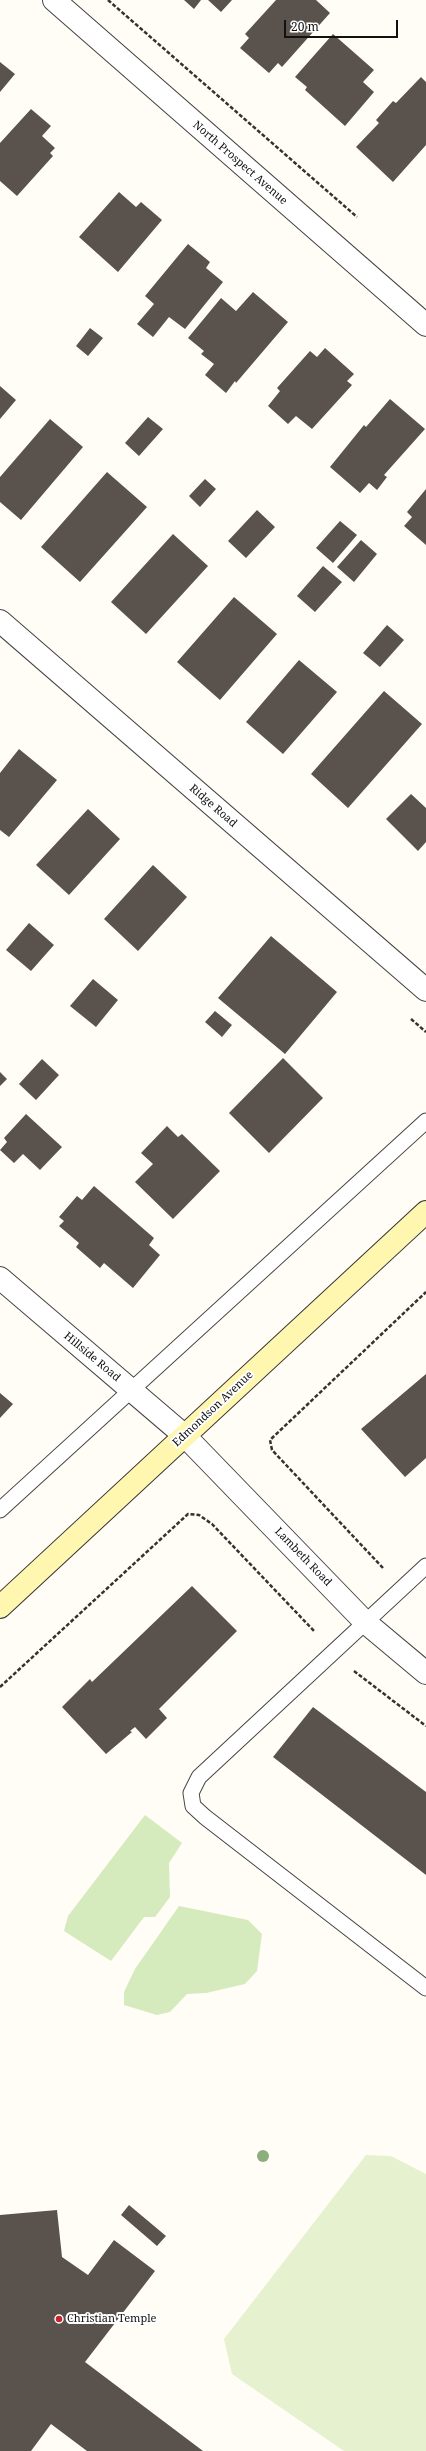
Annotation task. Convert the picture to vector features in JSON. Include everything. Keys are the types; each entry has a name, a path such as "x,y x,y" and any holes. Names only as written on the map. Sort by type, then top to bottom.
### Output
{"main road":[{"name":"Edmondson Avenue","path":"0,1607 426,1212"}],"street":[{"name":"North Prospect Avenue","path":"54,0 426,325"},
{"name":"Ridge Road","path":"0,621 426,990"},
{"name":"Hillside Road","path":"0,1278 184,1436"},
{"name":"Lambeth Road","path":"184,1436 366,1622 426,1672"}],"lane":[{"path":"0,1510 426,1121"},
{"path":"426,1566 199,1777 191,1793 193,1806 426,1988"}],"path":[{"path":"108,0 357,217"},
{"path":"401,1589 272,1450 270,1440 426,1292"},
{"path":"0,1687 188,1514 199,1515 212,1524 346,1664 426,1726"}],"green space":[{"path":"145,1815 182,1843 169,1863 170,1897 155,1917 144,1917 111,1961 64,1931 68,1916"},
{"path":"179,1906 248,1920 262,1934 257,1971 245,1984 206,1993 187,1994 170,2012 157,2015 124,2005 124,1992 135,1969"},
{"path":"366,2155 391,2156 426,2174 426,2451 344,2451 232,2374 224,2339"}],"building":[{"path":"184,0 201,0 194,9"},
{"path":"208,0 232,0 221,12"},
{"path":"276,0 316,0 330,13 282,67 278,63 269,73 240,48 249,38 245,34"},
{"path":"333,34 374,70 363,82 374,92 345,126 305,90 307,87 295,77"},
{"path":"0,62 15,74 0,92"},
{"path":"421,77 426,82 426,145 393,182 356,147 379,123 376,120 393,101 396,103"},
{"path":"31,109 51,126 42,136 55,148 50,153 53,156 17,196 0,181 0,143"},
{"path":"119,192 136,207 141,202 162,220 118,272 79,237"},
{"path":"188,244 210,262 206,268 223,282 185,329 169,317 153,337 137,324 154,304 145,296"},
{"path":"253,292 288,322 226,393 205,375 214,364 201,354 204,351 188,338 221,298 236,311"},
{"path":"90,328 103,338 88,356 76,346"},
{"path":"325,348 354,374 347,381 352,385 312,429 296,416 288,424 268,406 280,391 277,388 310,351 317,357"},
{"path":"0,386 16,400 0,419"},
{"path":"390,399 425,429 384,475 387,477 377,490 369,483 360,493 330,467 364,425 366,427"},
{"path":"148,417 163,429 139,456 125,443"},
{"path":"50,419 83,447 21,520 0,502 0,477"},
{"path":"107,472 147,507 80,582 41,547"},
{"path":"205,479 216,489 200,507 189,496"},
{"path":"426,489 426,545 404,526 412,517 407,512"},
{"path":"257,510 275,527 246,558 228,541"},
{"path":"340,521 357,535 333,563 316,548"},
{"path":"173,534 208,566 146,634 111,602"},
{"path":"361,540 377,554 354,582 337,567"},
{"path":"323,566 342,582 315,612 297,596"},
{"path":"234,597 277,634 220,700 177,662"},
{"path":"387,625 404,640 380,667 363,653"},
{"path":"299,660 337,692 283,754 246,722"},
{"path":"384,691 422,724 348,808 311,774"},
{"path":"19,749 57,780 9,837 0,830 0,773"},
{"path":"411,794 426,808 426,842 418,851 386,819"},
{"path":"88,809 120,839 69,895 36,865"},
{"path":"153,865 187,897 138,951 104,919"},
{"path":"29,923 54,945 31,971 6,950"},
{"path":"271,936 337,992 285,1054 218,998"},
{"path":"93,979 118,1000 96,1027 70,1006"},
{"path":"215,1011 232,1025 222,1037 205,1022"},
{"path":"283,1058 323,1098 269,1153 229,1113"},
{"path":"42,1059 59,1075 36,1100 19,1084"},
{"path":"0,1072 7,1079 0,1086"},
{"path":"26,1114 62,1147 40,1170 23,1154 14,1163 0,1150 7,1142 4,1138"},
{"path":"167,1126 178,1137 182,1134 220,1171 173,1219 135,1182 153,1164 141,1153"},
{"path":"94,1186 154,1238 149,1245 160,1255 133,1288 104,1263 100,1268 76,1247 79,1243 59,1226 64,1221 59,1217 77,1196 82,1200"},
{"path":"426,1374 426,1458 405,1477 361,1429"},
{"path":"0,1393 13,1404 0,1418"},
{"path":"192,1586 237,1631 159,1709 167,1718 146,1739 135,1727 130,1731 132,1732 106,1754 62,1707 90,1679 92,1682"},
{"path":"313,1707 426,1792 426,1875 273,1757"},
{"path":"129,2205 166,2236 157,2246 121,2215"},
{"name":"Christian Temple","path":"57,2210 62,2257 88,2275 114,2240 155,2271 85,2362 203,2451 87,2451 51,2424 31,2451 0,2451 0,2215"}],"place":[{"name":"Christian Temple","path":"59,2319"}]}
